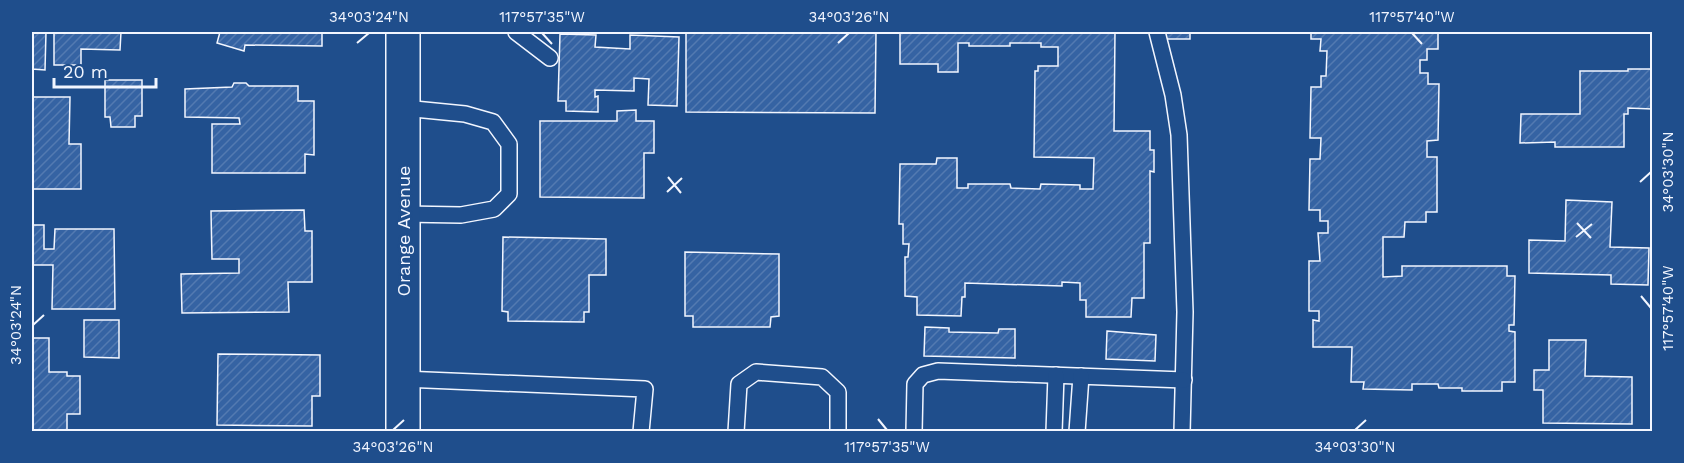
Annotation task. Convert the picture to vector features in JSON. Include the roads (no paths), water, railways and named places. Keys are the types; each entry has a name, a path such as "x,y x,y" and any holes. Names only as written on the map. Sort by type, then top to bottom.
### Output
{"street":[{"name":"Orange Avenue","path":"403,32 403,432"}],"lane":[{"path":"516,32 550,58"},
{"path":"1156,32 1173,95 1179,135 1185,312 1182,432"},
{"path":"404,108 465,114 493,122 508,144 509,194 494,209 461,215 404,214"},
{"path":"914,432 915,384 923,375 938,371 1184,380"},
{"path":"736,432 739,384 756,372 822,377 838,392 838,432"},
{"path":"1054,432 1056,375"},
{"path":"1077,432 1082,376"},
{"path":"404,379 645,389 641,432"}]}
